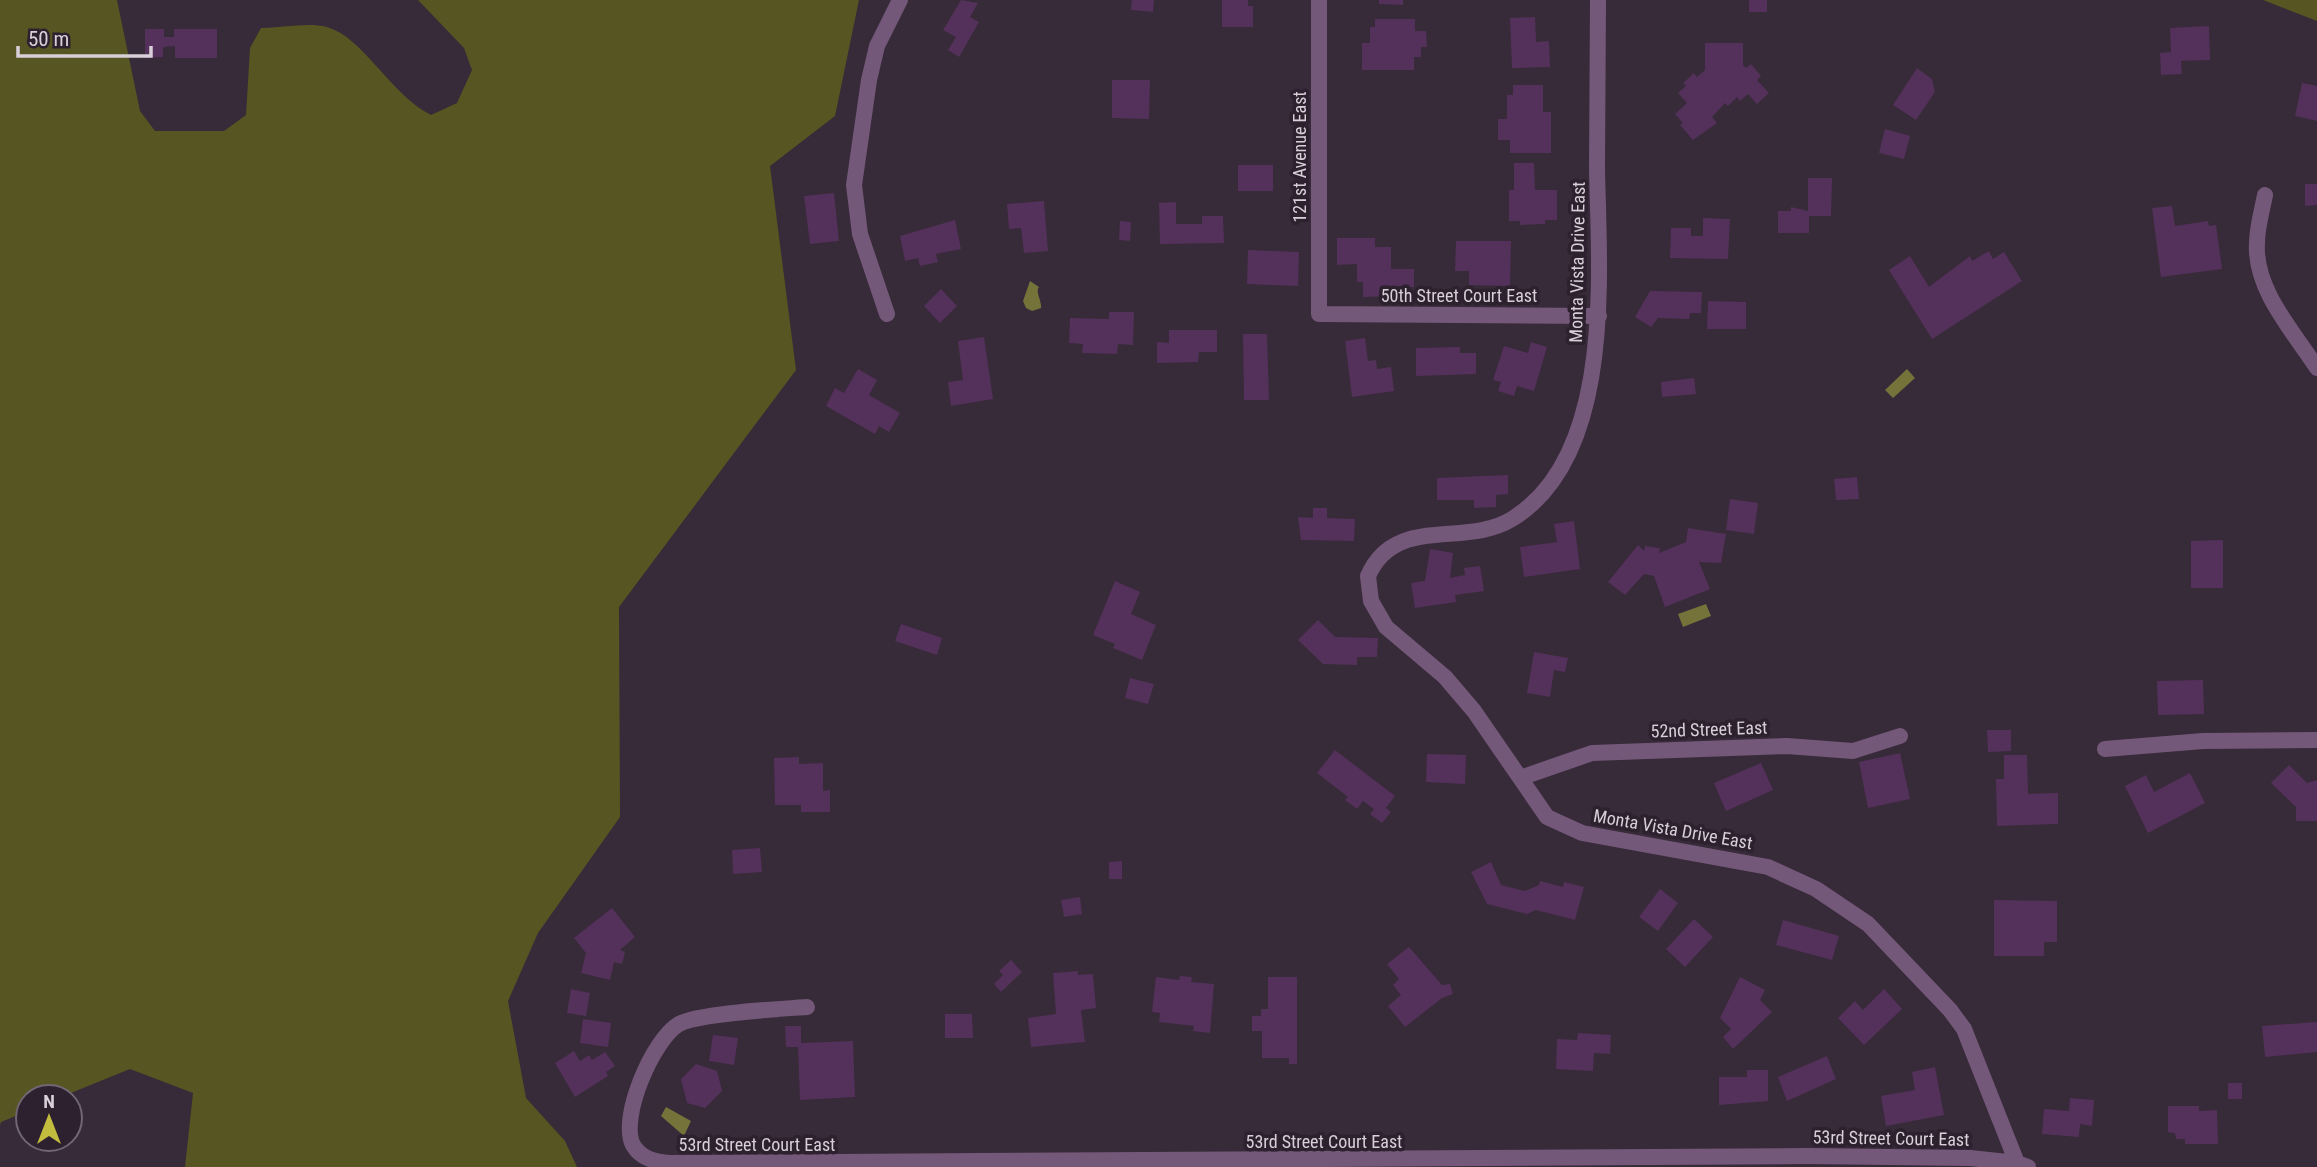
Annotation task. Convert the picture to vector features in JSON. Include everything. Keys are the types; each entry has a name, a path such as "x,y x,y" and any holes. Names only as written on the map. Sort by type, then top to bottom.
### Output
{"street":[{"path":"887,314 860,233 854,185 869,80 877,46 900,0"},
{"name":"121st Avenue East","path":"1319,0 1319,314"},
{"name":"Monta Vista Drive East","path":"1598,0 1600,316 1591,377 1575,438 1557,475 1542,497 1509,521 1495,526 1408,537 1386,550 1368,576 1371,600 1386,627 1446,677 1474,710 1537,807 1556,822 1582,833 1768,867 1816,889 1868,924 1950,1010 1964,1029 2023,1165"},
{"path":"2265,195 2256,244 2259,268 2273,301 2317,368"},
{"name":"50th Street Court East","path":"1319,314 1600,316"},
{"name":"52nd Street East","path":"1520,778 1592,753 1787,746 1853,751 1900,736"},
{"path":"2105,748 2203,741 2317,740"},
{"name":"53rd Street Court East","path":"807,1007 751,1012 679,1024 657,1047 630,1110 631,1138 635,1148 648,1159 670,1163 1810,1162 1970,1158 2023,1165"}],"shaded area":[{"path":"0,0 117,0 140,111 155,131 224,131 246,115 250,48 261,28 311,25 327,27 340,33 353,42 403,94 431,115 457,103 472,70 464,48 418,0 859,0 835,116 770,166 796,370 619,607 620,817 538,933 508,1001 526,1098 565,1141 577,1167 185,1167 193,1093 130,1069 84,1088 84,1083 14,1083 14,1117 1,1122 0,1126"},
{"path":"2263,0 2317,0 2317,21"},
{"path":"1030,281 1039,287 1041,305 1041,308 1032,311 1026,308 1023,301"},
{"path":"1907,369 1915,378 1893,398 1885,390"},
{"path":"1706,604 1711,616 1683,627 1678,614"},
{"path":"666,1107 691,1121 684,1136 661,1116"}],"building":[{"path":"961,0 978,3 970,17 979,22 959,57 948,50 956,37 943,30"},
{"path":"1132,0 1154,0 1153,12 1131,10"},
{"path":"1222,0 1248,0 1248,6 1253,6 1253,27 1222,27"},
{"path":"1379,0 1403,0 1403,5 1379,4"},
{"path":"1749,0 1767,0 1767,12 1749,12"},
{"path":"1535,17 1536,42 1549,41 1550,67 1512,68 1510,18"},
{"path":"1375,19 1415,19 1415,31 1426,31 1427,47 1421,47 1421,57 1414,57 1414,70 1362,70 1362,43 1370,43 1370,27 1375,27"},
{"path":"2209,26 2210,60 2181,61 2182,74 2161,75 2160,53 2171,52 2170,28"},
{"path":"145,29 164,29 164,37 174,37 174,29 217,29 217,58 175,58 175,46 163,47 163,57 145,58"},
{"path":"1705,43 1743,43 1743,65 1746,68 1751,64 1761,76 1757,80 1769,93 1757,104 1748,94 1740,101 1737,97 1728,106 1725,103 1712,117 1717,123 1693,140 1680,125 1683,123 1675,114 1687,103 1678,93 1686,86 1683,83 1694,73 1697,77 1705,70"},
{"path":"1917,68 1932,79 1935,92 1916,120 1893,105"},
{"path":"1112,80 1150,80 1149,119 1112,118"},
{"path":"2302,83 2317,86 2317,121 2295,116"},
{"path":"1513,85 1543,85 1543,112 1551,112 1551,153 1510,153 1510,140 1498,140 1498,119 1507,119 1507,95 1513,95"},
{"path":"1885,129 1910,136 1904,159 1879,153"},
{"path":"1514,163 1534,163 1535,190 1557,190 1557,220 1545,220 1545,224 1520,225 1520,221 1509,221 1509,190 1514,190"},
{"path":"1238,165 1273,165 1273,191 1238,191"},
{"path":"1808,178 1832,178 1831,216 1809,216 1809,233 1778,233 1778,211 1791,211 1791,207 1808,211"},
{"path":"2305,184 2317,184 2317,205 2305,206"},
{"path":"834,193 839,241 810,244 804,196"},
{"path":"1044,201 1048,251 1024,253 1021,228 1009,229 1007,204"},
{"path":"1176,202 1176,224 1202,224 1202,216 1223,216 1224,243 1160,244 1159,203"},
{"path":"2172,206 2175,226 2208,221 2209,226 2216,225 2222,269 2161,277 2152,208"},
{"path":"1703,218 1730,219 1728,259 1670,258 1671,228 1691,228 1691,236 1703,236"},
{"path":"955,220 961,249 936,254 938,262 920,266 918,258 905,261 900,236"},
{"path":"1120,221 1131,222 1130,241 1119,240"},
{"path":"1337,238 1375,238 1375,247 1391,247 1391,269 1414,269 1414,287 1399,287 1399,296 1363,297 1363,282 1357,282 1357,264 1337,265"},
{"path":"1456,241 1511,241 1510,286 1469,285 1469,271 1455,271"},
{"path":"1248,250 1299,252 1298,286 1247,284"},
{"path":"1989,251 1993,259 2004,252 2022,281 1932,339 1889,270 1910,256 1929,287 1970,256 1972,261"},
{"path":"941,289 957,306 940,323 924,306"},
{"path":"1650,291 1702,292 1701,313 1690,313 1689,319 1658,318 1651,327 1635,317"},
{"path":"1708,301 1746,302 1746,329 1707,329"},
{"path":"1109,312 1134,312 1133,345 1118,344 1117,354 1082,353 1083,344 1069,343 1070,318 1109,319"},
{"path":"1169,330 1217,330 1217,352 1199,352 1198,362 1157,363 1157,342 1169,343"},
{"path":"1243,334 1267,334 1269,400 1244,400"},
{"path":"984,337 993,399 951,406 948,382 963,380 958,341"},
{"path":"1365,338 1368,361 1376,360 1377,369 1391,367 1394,391 1352,397 1345,341"},
{"path":"1531,342 1547,347 1534,391 1517,386 1514,396 1498,391 1501,382 1493,380 1504,346 1528,353"},
{"path":"1460,347 1460,353 1476,353 1476,374 1416,376 1416,348"},
{"path":"858,369 877,380 869,395 900,413 889,432 879,426 875,434 826,406 835,388 844,393"},
{"path":"1694,378 1696,394 1662,397 1661,382"},
{"path":"1508,475 1508,494 1496,495 1496,507 1474,508 1474,500 1437,500 1437,478"},
{"path":"1857,477 1859,499 1836,500 1834,479"},
{"path":"1730,499 1758,503 1754,534 1726,530"},
{"path":"1313,508 1327,508 1327,518 1355,519 1354,541 1301,540 1298,517 1313,518"},
{"path":"1574,521 1580,569 1524,577 1520,547 1557,542 1554,524"},
{"path":"1688,528 1726,534 1721,563 1699,562 1710,589 1665,607 1654,576 1644,574 1625,595 1608,582 1638,545 1644,551 1645,546 1660,548 1659,553 1686,542"},
{"path":"2223,540 2223,588 2191,588 2191,541"},
{"path":"1430,549 1453,553 1450,578 1465,575 1464,568 1480,566 1484,591 1455,595 1456,602 1415,608 1411,583 1425,581"},
{"path":"1115,581 1140,592 1131,614 1156,625 1142,660 1113,648 1115,644 1093,635"},
{"path":"1318,620 1335,637 1378,638 1377,657 1357,657 1357,665 1323,664 1298,640"},
{"path":"901,624 942,638 937,655 895,641"},
{"path":"1534,652 1568,658 1565,672 1554,670 1550,697 1527,693"},
{"path":"1130,678 1154,684 1148,704 1125,698"},
{"path":"2203,680 2204,714 2158,715 2157,681"},
{"path":"1987,730 2011,730 2011,751 1988,752"},
{"path":"1335,750 1395,796 1386,808 1391,812 1382,823 1370,814 1374,809 1363,801 1357,809 1345,800 1348,797 1317,773"},
{"path":"1900,753 1910,799 1868,808 1859,762"},
{"path":"1427,754 1466,755 1465,784 1426,782"},
{"path":"2004,755 2027,755 2028,794 2058,793 2058,824 1997,826 1996,779 2004,779"},
{"path":"799,757 799,764 823,763 823,791 830,790 830,812 801,812 801,805 775,805 774,758"},
{"path":"1761,763 1773,790 1726,811 1714,783"},
{"path":"2289,765 2307,783 2317,780 2317,821 2296,821 2296,807 2271,783"},
{"path":"2190,773 2205,803 2148,833 2125,786 2146,775 2154,792"},
{"path":"760,848 762,872 733,874 732,850"},
{"path":"1122,861 1122,879 1109,879 1109,862"},
{"path":"1491,862 1501,885 1525,891 1539,885 1540,881 1563,887 1564,882 1584,887 1575,920 1536,910 1527,914 1487,904 1471,872"},
{"path":"1660,889 1678,903 1658,931 1639,917"},
{"path":"1080,897 1082,914 1064,917 1061,900"},
{"path":"1994,900 2057,901 2057,942 2044,942 2044,956 1994,956"},
{"path":"612,908 635,937 620,950 625,952 622,964 614,962 610,980 581,973 586,953 574,938"},
{"path":"1694,919 1713,937 1685,967 1666,949"},
{"path":"1783,920 1839,936 1832,960 1776,945"},
{"path":"1409,947 1442,985 1450,984 1453,994 1442,998 1405,1027 1388,1006 1401,995 1393,985 1399,979 1387,964"},
{"path":"1011,960 1022,972 1001,992 994,984 1003,975 999,971"},
{"path":"1078,971 1078,975 1093,974 1096,1008 1081,1010 1085,1042 1031,1047 1028,1018 1056,1014 1053,973"},
{"path":"1180,976 1192,977 1191,982 1214,984 1210,1033 1193,1031 1194,1026 1159,1022 1160,1013 1152,1012 1156,977 1179,980"},
{"path":"1268,977 1297,977 1297,1064 1289,1064 1289,1058 1262,1058 1262,1031 1252,1031 1252,1016 1261,1016 1261,1009 1268,1009"},
{"path":"1740,977 1765,990 1760,1000 1772,1012 1733,1049 1723,1037 1731,1029 1720,1018"},
{"path":"571,989 590,993 586,1016 567,1013"},
{"path":"1884,989 1902,1009 1864,1045 1838,1018 1855,1001 1863,1010"},
{"path":"945,1014 972,1014 973,1038 945,1038"},
{"path":"583,1019 611,1023 608,1047 580,1043"},
{"path":"2317,1022 2317,1052 2265,1057 2262,1026"},
{"path":"785,1026 801,1026 801,1043 853,1041 855,1097 800,1100 798,1047 786,1047"},
{"path":"1578,1033 1611,1035 1610,1054 1594,1053 1593,1071 1556,1069 1557,1039 1577,1040"},
{"path":"713,1035 738,1038 734,1065 709,1061"},
{"path":"574,1051 580,1061 589,1055 592,1060 605,1052 615,1066 606,1072 608,1076 575,1097 555,1063"},
{"path":"1827,1056 1836,1079 1787,1101 1778,1077"},
{"path":"696,1064 717,1071 722,1091 705,1108 687,1103 681,1079"},
{"path":"1935,1067 1944,1115 1886,1126 1881,1096 1915,1090 1912,1072"},
{"path":"1747,1070 1768,1070 1768,1101 1719,1105 1719,1077 1747,1077"},
{"path":"2228,1083 2242,1083 2242,1099 2228,1099"},
{"path":"2070,1098 2094,1100 2092,1126 2080,1124 2079,1137 2042,1134 2044,1109 2069,1111"},
{"path":"2168,1106 2199,1106 2199,1111 2217,1110 2218,1144 2185,1144 2185,1139 2176,1139 2175,1133 2168,1132"}]}
